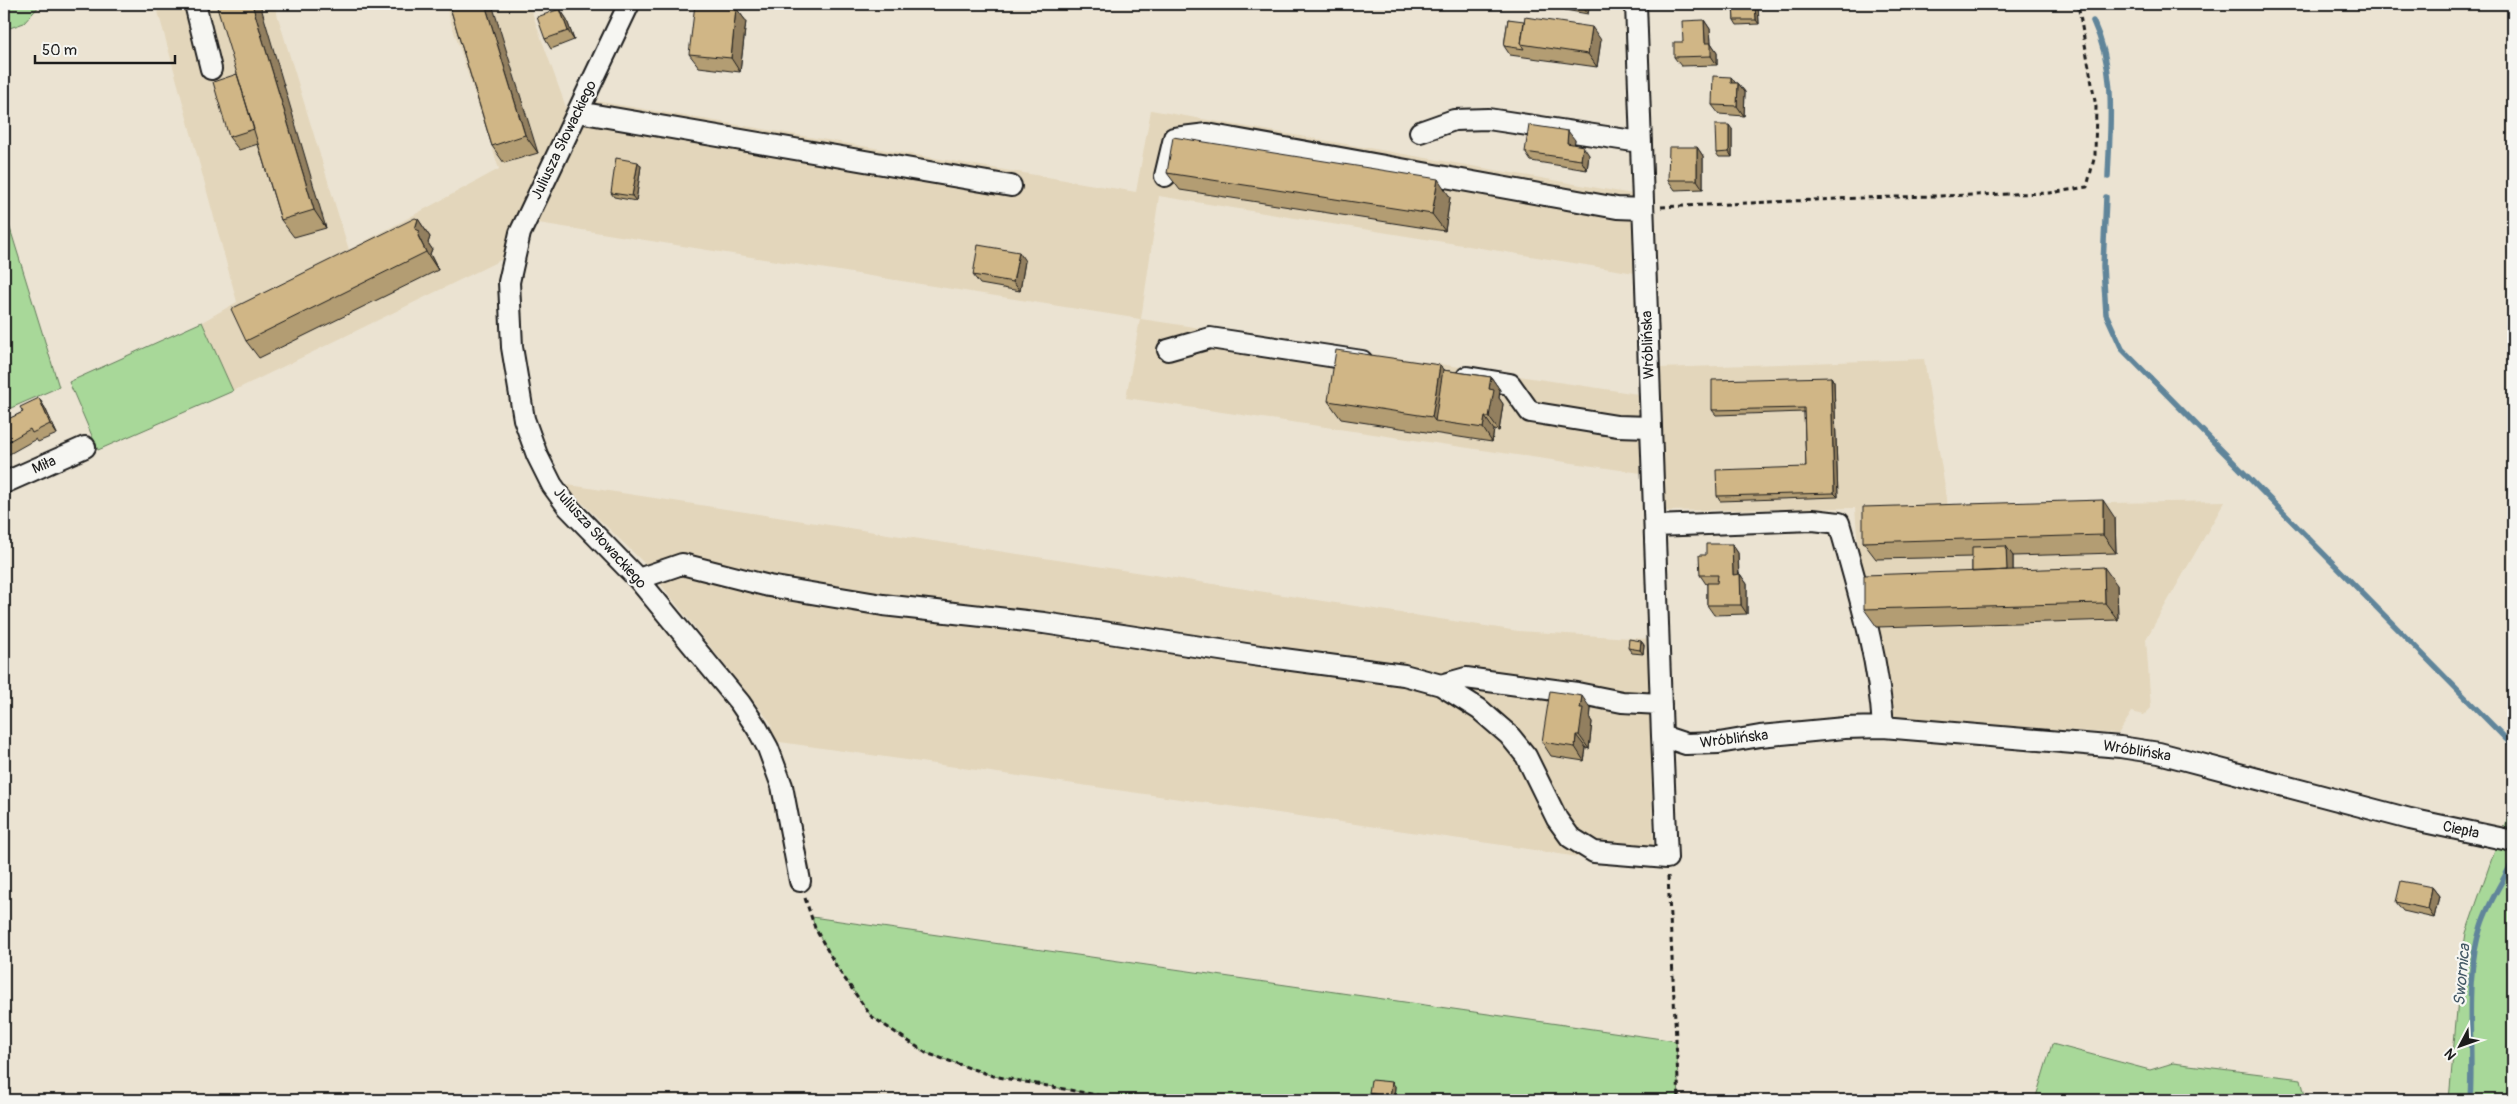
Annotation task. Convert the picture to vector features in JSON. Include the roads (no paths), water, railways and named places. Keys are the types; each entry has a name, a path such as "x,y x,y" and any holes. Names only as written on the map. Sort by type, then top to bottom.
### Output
{"street":[{"path":"195,4 211,69"},
{"name":"Juliusza Słowackiego","path":"629,4 520,233 509,282 512,347 524,419 536,455 552,485 568,507 638,579 740,703 768,748 782,786 800,881"},
{"name":"Wróblińska","path":"1636,4 1662,736 1686,744 1719,743 1760,736 1844,728 1883,727 2159,753 2410,819"},
{"path":"578,112 1011,186"},
{"path":"1420,132 1454,120 1488,119 1640,142"},
{"path":"1165,176 1174,138 1207,134 1599,205 1643,209"},
{"path":"1168,350 1210,338 1384,365"},
{"path":"1452,375 1510,384 1530,412 1617,426 1651,427"},
{"name":"Miła","path":"4,483 85,446"},
{"path":"1655,526 1814,520 1839,523 1872,642 1879,680 1883,727"},
{"path":"638,579 682,564 768,586 874,603 1044,623 1253,655 1404,675 1441,685 1479,709 1508,735 1526,756 1556,819 1570,837 1594,852 1667,858 1662,736"},
{"path":"1441,685 1466,678 1506,682 1622,702 1661,704"},
{"path":"1479,709 1506,682"},
{"name":"Ciepła","path":"2410,819 2506,840"}],"waterway":[{"path":"2093,21 2101,40 2109,78 2108,177"},
{"path":"2106,197 2103,266 2106,314 2122,349 2513,746"},
{"name":"Swornica","path":"2470,1100 2472,969 2481,926 2496,892 2513,861"}]}
